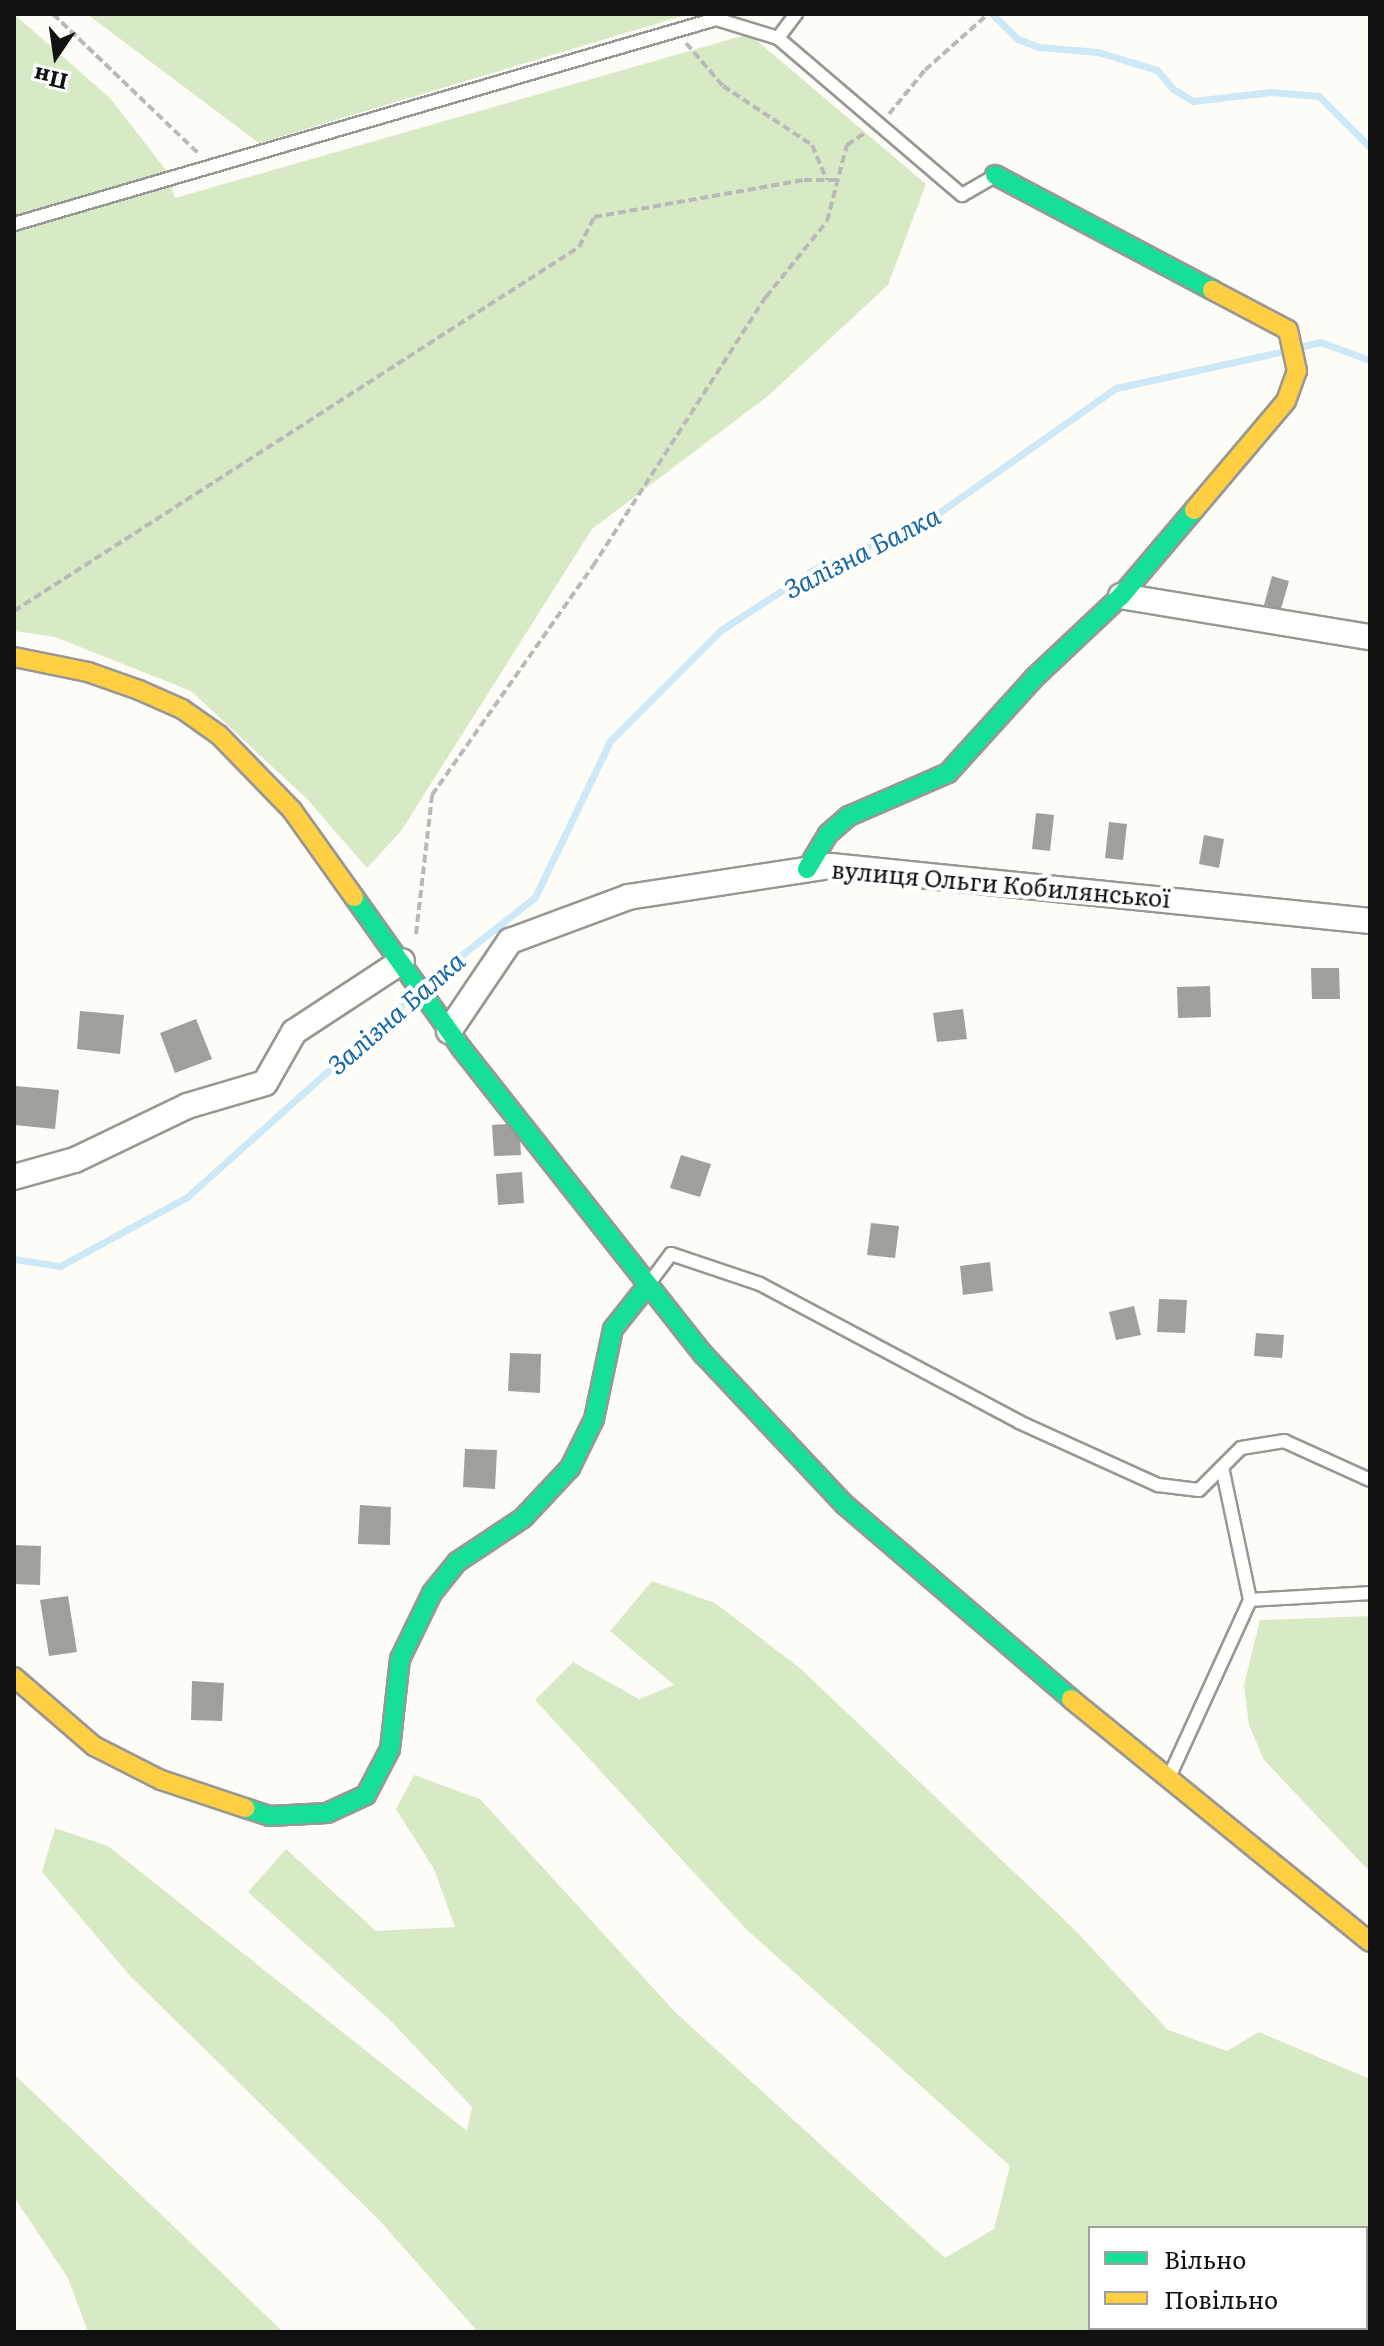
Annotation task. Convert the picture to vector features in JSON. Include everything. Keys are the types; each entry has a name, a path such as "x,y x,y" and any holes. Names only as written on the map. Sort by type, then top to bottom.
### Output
{"street":[{"path":"807,869 828,834 849,816 948,773 1034,678 1121,596 1286,401 1297,363 1291,334 995,175"},
{"path":"1121,596 1370,637"},
{"path":"14,657 139,690 182,709 219,735 292,810 448,1028 703,1354 845,1505 1168,1779 1370,1942"},
{"name":"вулиця Ольги Кобилянської","path":"448,1028 510,941 628,897 831,866 1370,921"},
{"path":"14,1177 75,1160 187,1106 265,1083 294,1032 409,970"},
{"path":"14,1677 94,1746 174,1784 270,1816 327,1813 366,1795 390,1749 400,1659 432,1593 457,1562 523,1518 570,1468 594,1419 613,1329 648,1285"}],"lane":[{"path":"778,38 796,14"},
{"path":"14,224 716,19 778,38 962,195 995,175"},
{"path":"648,1285 671,1254 760,1284 1019,1422 1158,1485 1199,1490 1241,1448 1284,1441 1370,1480"},
{"path":"1168,1779 1250,1600 1222,1467"},
{"path":"1250,1600 1370,1593"}],"path":[{"path":"53,14 143,96 210,167"},
{"path":"409,970 432,795 593,566 766,297 827,221 847,145 878,123 925,70 988,14"},
{"path":"681,29 695,55 723,86 812,145 827,180"},
{"path":"14,611 579,247 594,217 838,180"}],"green space":[{"path":"14,14 110,98 166,170 175,198 749,34 926,184 888,285 768,396 592,529 401,831 367,868 307,799 191,691 55,637 14,631"},
{"path":"87,14 689,14 259,143"},
{"path":"652,1581 715,1603 801,1669 1074,1929 1168,2030 1227,2051 1259,2032 1370,2079 1370,2332 478,2332 379,2220 131,1977 42,1872 55,1828 108,1846 467,2131 472,2107 390,2020 248,1892 286,1849 376,1931 455,1927 434,1869 396,1809 414,1775 480,1799 675,2012 945,2258 994,2229 1010,2166 746,1929 535,1700 573,1662 639,1699 674,1685 610,1631"},
{"path":"1370,1616 1370,1872 1264,1760 1249,1725 1244,1685 1260,1620"},
{"path":"14,2074 283,2332 88,2332 68,2278 14,2197"}],"building":[{"path":"1272,576 1289,581 1281,609 1264,605"},
{"path":"1036,813 1054,815 1050,851 1032,849"},
{"path":"1109,822 1127,824 1123,860 1105,858"},
{"path":"1204,835 1224,839 1219,868 1199,864"},
{"path":"1311,968 1339,968 1340,999 1312,999"},
{"path":"1210,986 1211,1017 1178,1018 1177,987"},
{"path":"963,1009 967,1039 937,1042 933,1013"},
{"path":"80,1011 124,1015 120,1054 77,1049"},
{"path":"196,1019 212,1059 175,1073 160,1033"},
{"path":"15,1086 59,1090 55,1129 14,1125"},
{"path":"519,1123 521,1155 494,1156 492,1125"},
{"path":"681,1155 711,1164 700,1197 670,1188"},
{"path":"522,1172 524,1203 498,1205 496,1174"},
{"path":"871,1223 899,1226 895,1258 867,1255"},
{"path":"990,1262 993,1291 963,1295 960,1266"},
{"path":"1159,1299 1187,1300 1185,1333 1157,1332"},
{"path":"1134,1306 1141,1335 1116,1340 1109,1312"},
{"path":"1256,1333 1284,1335 1282,1358 1254,1356"},
{"path":"510,1353 541,1354 540,1393 508,1391"},
{"path":"465,1449 497,1450 495,1489 463,1487"},
{"path":"360,1505 391,1507 390,1545 358,1544"},
{"path":"14,1545 41,1546 40,1585 14,1584"},
{"path":"68,1596 77,1652 49,1656 40,1600"},
{"path":"192,1681 224,1683 222,1721 191,1720"}],"waterway":[{"path":"992,14 1018,39 1039,47 1098,52 1157,70 1173,89 1193,101 1270,92 1319,96 1370,147"},
{"name":"Залізна Балка","path":"1300,347 1320,342 1370,360"},
{"name":"Залізна Балка","path":"425,984 535,897 610,741 721,630 815,569 930,519 1116,388 1284,351"},
{"name":"Залізна Балка","path":"14,1259 60,1266 187,1197 413,995"}],"traffic: fast":[{"path":"995,175 1212,290"},
{"path":"807,869 828,834 849,816 948,773 1034,678 1121,596 1194,510"},
{"path":"354,897 462,1049 703,1354 845,1505 1071,1699"},
{"path":"245,1808 270,1816 327,1813 366,1795 390,1749 400,1659 432,1593 457,1562 523,1518 570,1468 594,1419 613,1329 648,1285"}],"traffic: slow":[{"path":"1194,510 1286,401 1297,371 1288,330 1212,290"},
{"path":"14,657 88,672 139,690 182,709 219,735 292,810 354,897"},
{"path":"14,1677 94,1746 161,1780 245,1808"},
{"path":"1071,1699 1370,1942"}]}
